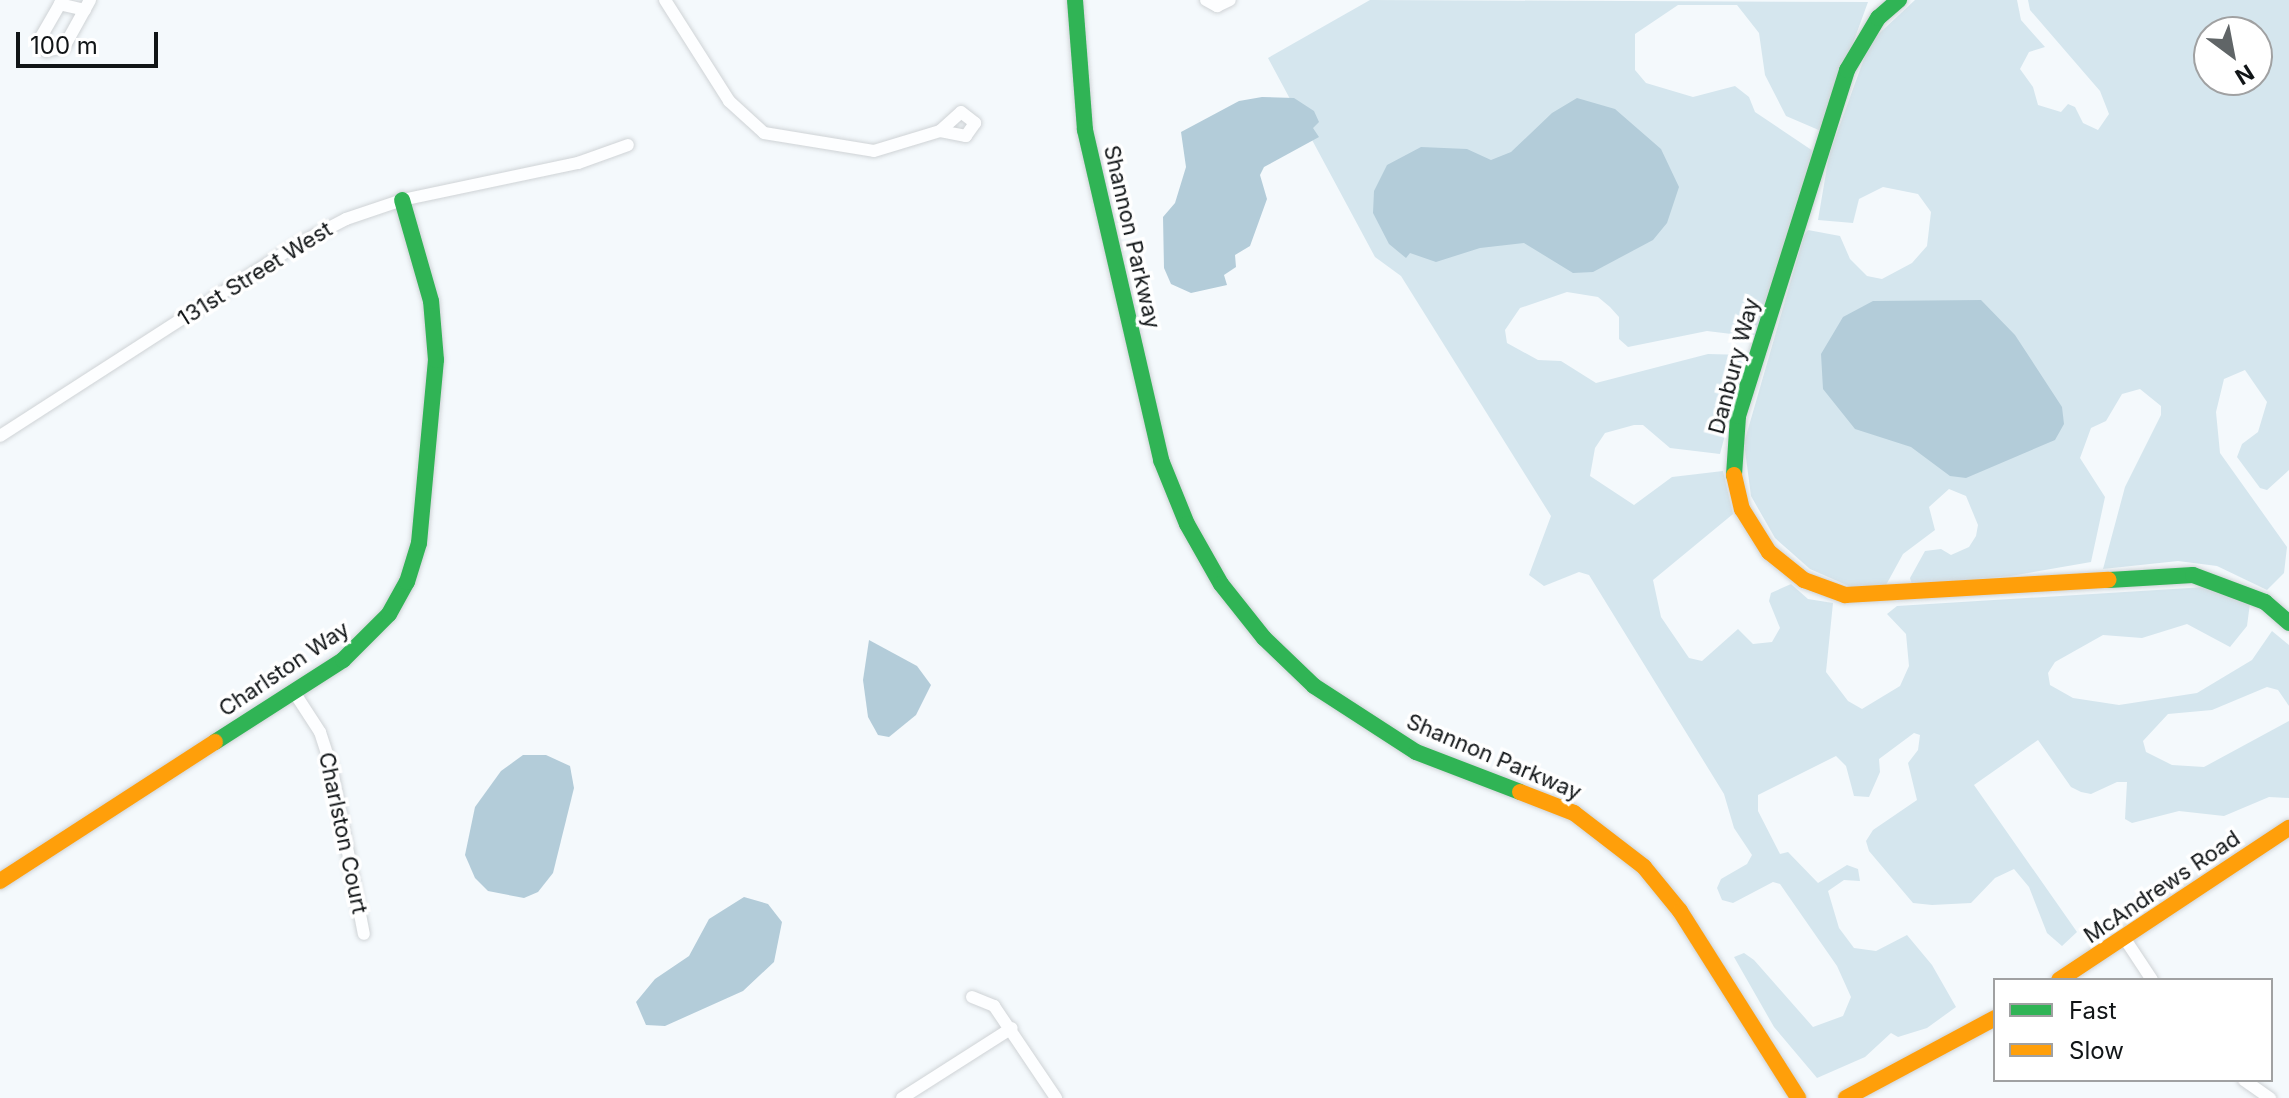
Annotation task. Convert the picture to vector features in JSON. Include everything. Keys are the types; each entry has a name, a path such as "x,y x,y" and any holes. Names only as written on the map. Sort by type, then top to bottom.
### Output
{"street":[{"path":"665,0 729,101 764,133 874,151 940,131"},
{"name":"Shannon Parkway","path":"1075,0 1085,130 1161,460 1187,524 1221,584 1273,647 1363,722 1416,752 1574,813 1644,867 1680,911 1798,1098"},
{"path":"1206,0 1217,6 1230,0"},
{"name":"Danbury Way","path":"1899,0 1878,18 1847,70 1738,416 1732,464 1742,509 1754,533 1769,552 1804,580 1845,595 2193,575 2265,602 2289,623"},
{"name":"131st Street West","path":"0,436 298,244 346,219 402,200 578,163 628,145"},
{"name":"Charlston Way","path":"0,881 294,692 369,638 407,582 419,543 436,360 431,301 402,200"},
{"name":"Charlston Court","path":"294,692 320,732 331,765 364,934"},
{"name":"McAndrews Road","path":"2062,978 2289,828"},
{"path":"2125,939 2151,978"},
{"path":"972,997 994,1006 1012,1028 1056,1098"},
{"path":"1846,1098 1993,1019"},
{"path":"902,1098 1012,1028"},
{"path":"2247,1082 2270,1098"}],"shaded area":[{"path":"1370,0 1868,2 1821,131 1786,116 1765,75 1759,33 1737,5 1678,5 1635,34 1635,70 1646,83 1693,97 1735,86 1749,97 1755,112 1813,151 1756,337 1707,331 1628,347 1619,339 1619,317 1610,307 1598,297 1567,292 1520,308 1505,330 1507,343 1538,360 1561,361 1596,383 1708,354 1746,355 1720,454 1670,448 1643,425 1605,433 1595,448 1590,476 1634,505 1672,477 1723,471 1733,514 1653,580 1661,617 1689,658 1702,661 1738,629 1753,644 1772,642 1780,628 1769,601 1771,593 1791,584 1808,599 1833,603 1826,672 1848,701 1862,709 1900,686 1909,666 1906,634 1887,614 1897,606 2205,587 2250,603 2247,626 2230,647 2187,624 2142,638 2103,635 2055,662 2048,673 2050,685 2073,698 2119,705 2197,693 2252,660 2272,631 2289,645 2289,706 2278,690 2267,687 2212,710 2168,714 2143,741 2146,752 2172,765 2204,767 2289,721 2289,798 2269,797 2224,816 2179,811 2132,823 2125,819 2127,782 2117,782 2091,794 2081,792 2071,787 2038,740 1974,785 2077,932 2062,946 2047,933 2029,887 2014,869 1995,878 1971,903 1913,903 1869,851 1866,841 1873,830 1917,800 1908,763 1918,750 1920,735 1914,733 1879,759 1880,772 1869,797 1854,796 1846,766 1836,756 1758,795 1758,811 1780,854 1788,852 1818,883 1847,865 1858,869 1860,881 1844,880 1828,891 1839,928 1854,948 1876,951 1907,935 1932,965 1956,1007 1927,1028 1898,1037 1891,1033 1865,1057 1817,1078 1774,1027 1734,957 1744,953 1754,960 1813,1027 1843,1016 1851,997 1837,966 1780,884 1773,882 1733,903 1722,900 1717,888 1721,879 1747,864 1752,855 1734,828 1724,794 1589,575 1579,572 1544,586 1529,575 1551,516 1401,276 1375,257 1268,58"},
{"path":"1915,0 2017,0 2021,20 2045,47 2029,52 2020,69 2033,87 2038,105 2061,112 2068,104 2075,107 2083,123 2098,130 2109,114 2100,91 2030,10 2028,0 2289,0 2289,470 2267,490 2260,488 2237,457 2242,444 2258,432 2267,402 2245,370 2224,379 2216,412 2220,453 2287,547 2284,573 2267,590 2217,566 2178,561 2103,569 2125,487 2161,415 2161,406 2140,389 2122,394 2106,421 2091,428 2080,458 2105,497 2091,562 2011,576 1912,585 1910,578 1925,551 1941,549 1951,555 1969,547 1976,536 1978,525 1966,496 1949,489 1929,507 1935,530 1903,554 1886,585 1851,587 1810,569 1775,538 1751,496 1744,443 1804,235 1808,230 1840,236 1850,259 1867,276 1882,279 1912,263 1927,246 1931,212 1918,194 1883,187 1859,199 1853,223 1818,220 1829,155 1870,42"}],"water":[{"path":"1262,97 1294,98 1314,111 1319,122 1313,128 1319,137 1264,167 1260,175 1267,199 1250,246 1235,255 1236,267 1224,275 1227,285 1191,293 1171,284 1164,268 1163,217 1175,203 1186,167 1181,132 1239,101"},
{"path":"1577,98 1615,109 1661,149 1679,187 1667,223 1653,240 1593,272 1573,273 1524,243 1480,248 1436,262 1410,253 1406,258 1389,244 1373,213 1374,191 1387,165 1421,147 1467,149 1491,160 1511,152 1552,113"},
{"path":"1981,300 2015,335 2062,407 2064,424 2055,440 1966,478 1950,476 1911,447 1855,429 1823,389 1821,354 1843,317 1873,301"},
{"path":"869,640 917,666 931,685 916,715 889,737 878,735 868,717 863,680"},
{"path":"523,755 546,755 570,766 574,788 553,873 538,892 524,898 488,891 475,878 465,855 475,807 501,771"},
{"path":"744,897 768,904 782,922 774,962 743,991 665,1026 646,1025 636,1002 655,979 689,956 709,919"}],"traffic: fast":[{"path":"1075,0 1085,130 1161,460 1187,524 1221,584 1264,638 1314,686 1416,752 1520,792"},
{"path":"1734,475 1738,416 1847,70 1878,18 1899,0"},
{"path":"215,742 343,660 389,614 407,582 419,543 436,360 431,301 402,200"},
{"path":"2109,580 2193,575 2265,602 2289,623"}],"traffic: slow":[{"path":"1734,475 1742,509 1769,552 1804,580 1845,595 2109,580"},
{"path":"0,881 215,742"},
{"path":"1520,792 1574,813 1644,867 1680,911 1798,1098"},
{"path":"2062,978 2289,828"},
{"path":"1846,1098 1993,1019"}]}
